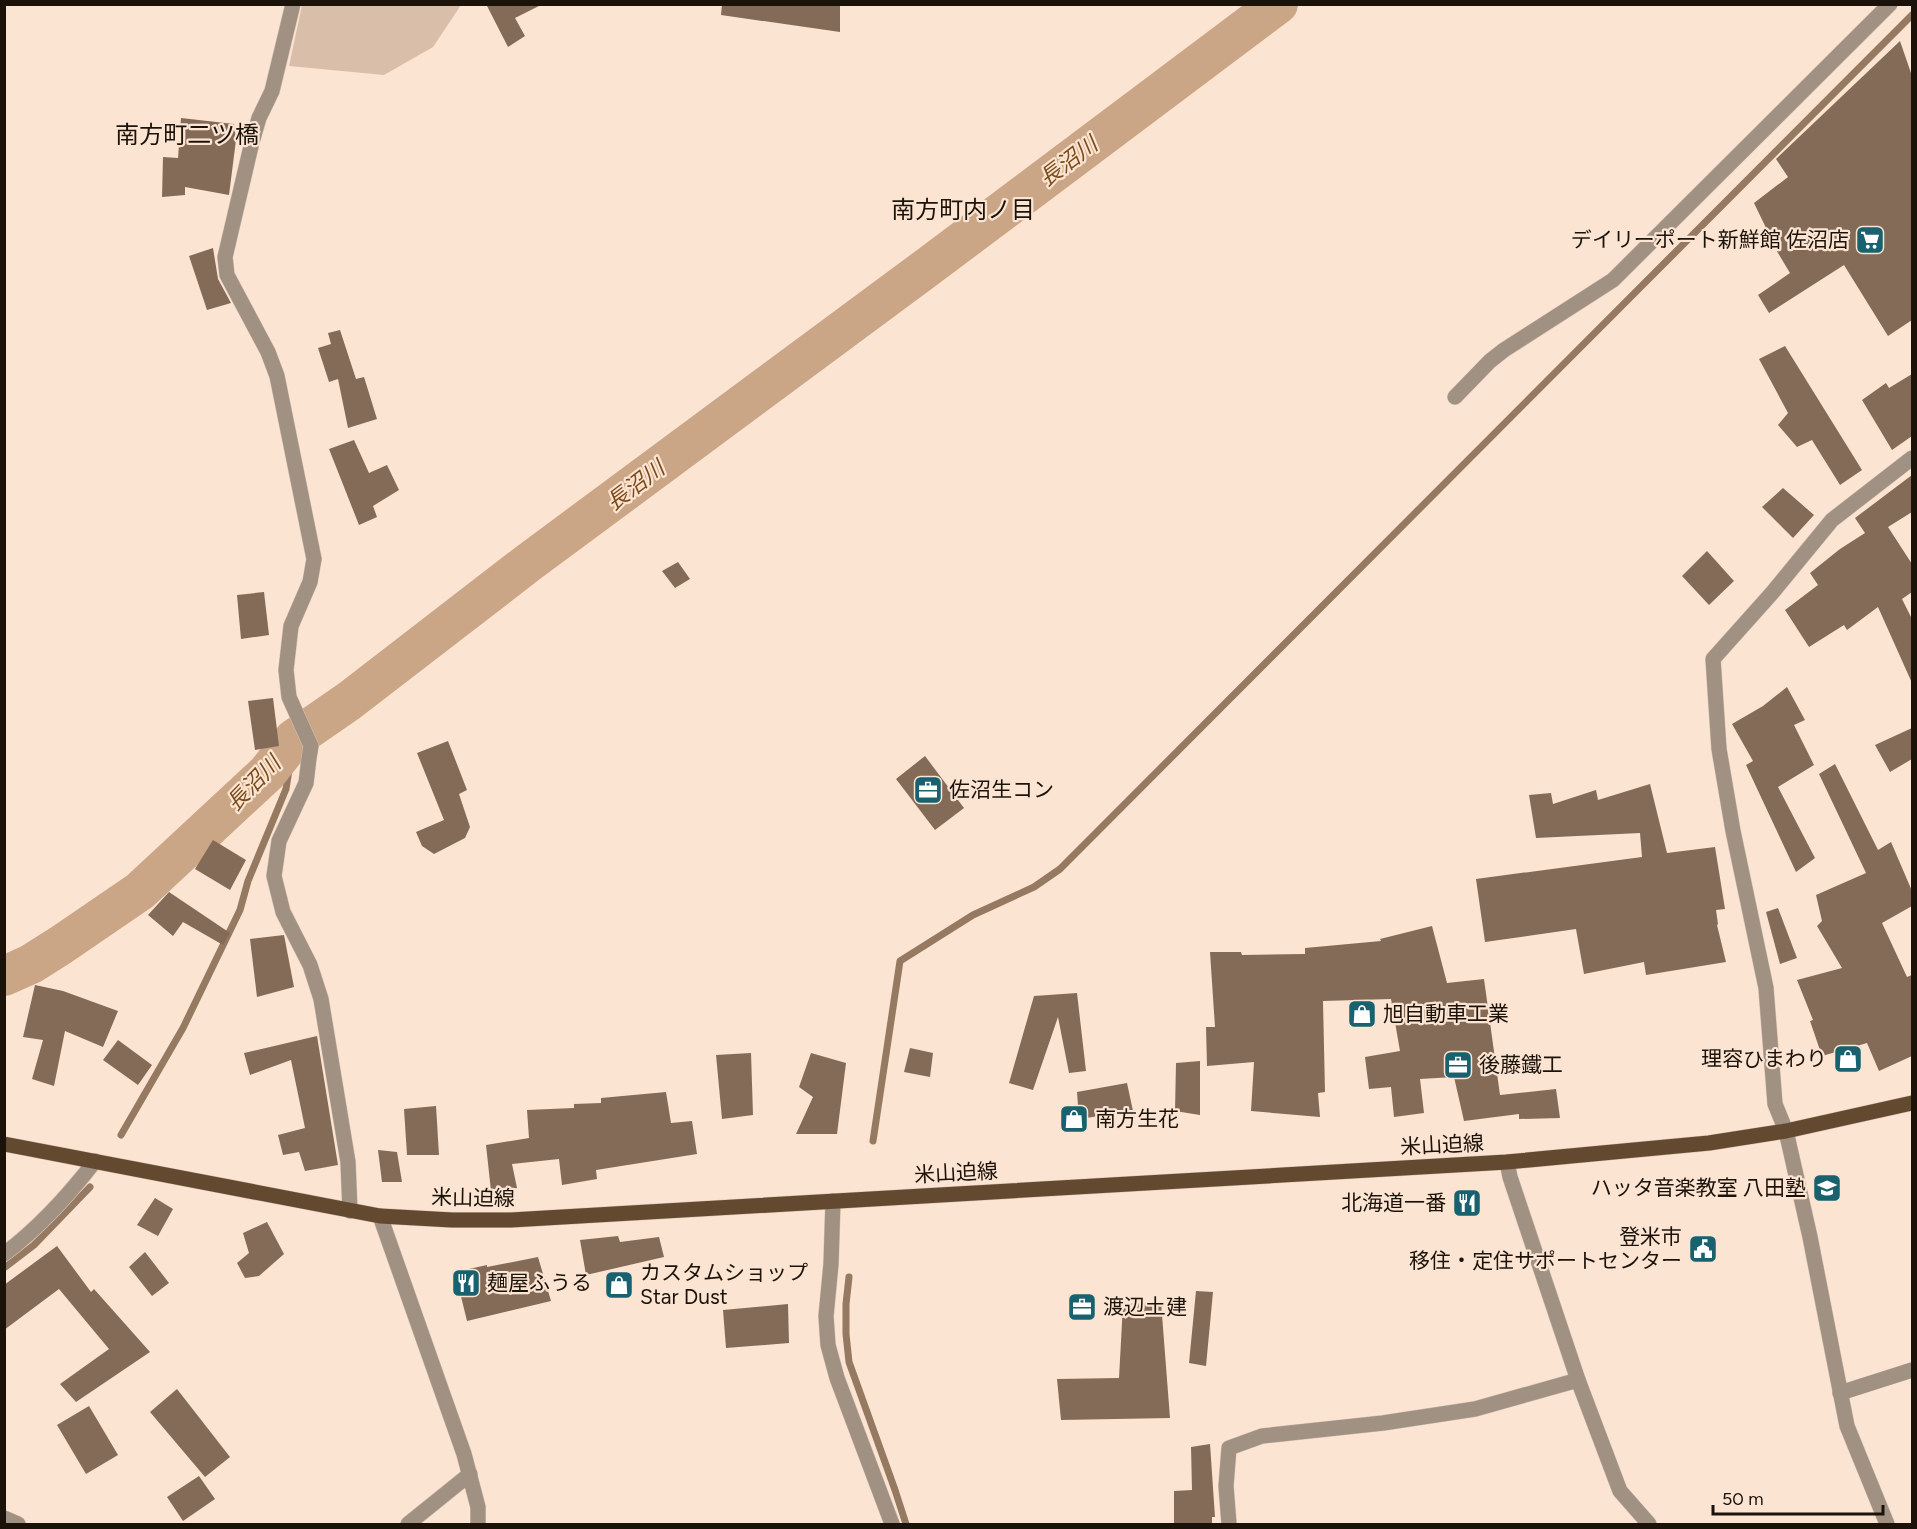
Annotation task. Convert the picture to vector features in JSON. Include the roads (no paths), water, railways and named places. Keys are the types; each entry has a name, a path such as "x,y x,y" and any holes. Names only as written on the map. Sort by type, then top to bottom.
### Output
{"main road":[{"name":"米山迫線","path":"4,1144 380,1216 452,1220 511,1220 1507,1162 1709,1143 1786,1131 1912,1102"}],"street":[{"path":"292,4 272,91 259,118 252,142 225,257 227,275 268,352 278,376 314,559 310,582 291,627 286,670 289,697 311,746 306,783 279,841 274,876 283,912 310,965 321,999 348,1162 350,1211"},
{"path":"1455,397 1504,350 1613,280 1890,4"},
{"path":"1887,1524 1846,1426 1814,1259 1786,1131 1775,1104 1766,988 1733,831 1719,749 1713,659 1772,593 1832,520 1912,458"},
{"path":"4,1254 45,1220 95,1161"},
{"path":"1507,1162 1578,1380 1620,1491 1649,1524"},
{"path":"840,1201 826,1316 828,1345 837,1378 892,1524"},
{"path":"380,1216 464,1454 478,1507 478,1524"},
{"path":"1840,1394 1912,1370"},
{"path":"1229,1524 1227,1486 1229,1448 1262,1436 1383,1423 1475,1409 1578,1380"},
{"path":"408,1524 470,1474"},
{"path":"4,1518 18,1524"}],"waterway":[{"name":"長沼川","path":"4,976 31,964 140,891 267,773 294,739 349,701 528,563 1278,4"},
{"path":"873,1141 900,961 973,915 1034,887 1060,869 1912,15"},
{"path":"121,1135 183,1028 240,910 248,881 286,789 294,739"},
{"path":"4,1268 34,1245 90,1187"},
{"path":"849,1277 846,1304 849,1362 906,1524"}],"place":[{"name":"デイリーポート新鮮館 佐沼店","path":"1870,240"},
{"name":"佐沼生コン","path":"928,790"},
{"name":"旭自動車工業","path":"1362,1014"},
{"name":"理容ひまわり","path":"1848,1059"},
{"name":"後藤鐵工","path":"1458,1065"},
{"name":"南方生花","path":"1074,1119"},
{"name":"ハッタ音楽教室 八田塾","path":"1827,1188"},
{"name":"北海道一番","path":"1467,1203"},
{"name":"登米市 移住・定住サポートセンター","path":"1703,1249"},
{"name":"麺屋ふうる","path":"466,1283"},
{"name":"カスタムショップ Star Dust","path":"619,1285"},
{"name":"渡辺土建","path":"1082,1307"}],"district":[{"name":"南方町二ツ橋","path":"187,135"},
{"name":"南方町内ノ目","path":"963,210"}]}
